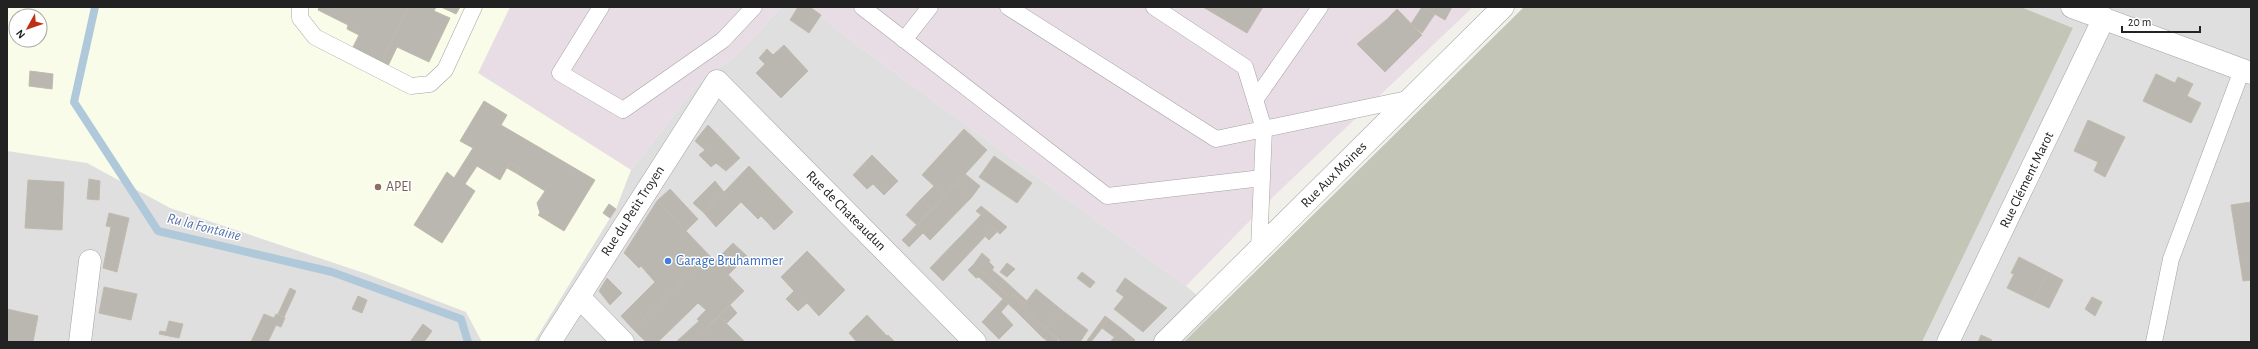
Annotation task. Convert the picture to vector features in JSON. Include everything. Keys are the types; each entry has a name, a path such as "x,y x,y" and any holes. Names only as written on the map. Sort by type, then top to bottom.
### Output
{"street":[{"name":"Rue Aux Moines","path":"1165,342 1503,7"},
{"path":"2072,7 2247,71"},
{"name":"Rue Clément Marot","path":"1948,342 2104,18"},
{"name":"Rue du Petit Troyen","path":"550,342 717,81"},
{"name":"Rue de Chateaudun","path":"717,81 975,342"},
{"path":"80,342 90,260"},
{"path":"579,296 623,342"}],"lane":[{"path":"300,7 300,18 315,37 411,86 430,84 444,70 474,7"},
{"path":"601,7 560,73 623,110 723,40 754,7"},
{"path":"862,7 1107,196 1262,178"},
{"path":"904,40 930,7"},
{"path":"1008,7 1216,139 1412,98"},
{"path":"1154,7 1246,67 1264,129 1259,249"},
{"path":"1255,100 1320,7"},
{"path":"2154,342 2171,259 2247,71"}],"shaded area":[{"path":"7,7 510,7 478,73 631,170 698,84 734,57 782,7 810,7 857,45 1186,286 1216,311 1184,342 7,342"},
{"name":"APEI","path":"7,7 510,7 478,73 631,170 616,209 609,204 603,213 610,218 534,342 482,342 466,312 367,274 170,208 87,163 7,151"},
{"path":"510,7 782,7 734,57 698,84 631,170 478,73"},
{"path":"810,7 1473,7 1275,195 1186,286 857,45"},
{"path":"1524,7 2021,7 2073,28 1922,342 1184,342"},
{"path":"2021,7 2251,7 2251,342 1922,342 2073,28"}],"building":[{"path":"319,7 408,7 382,62 352,49 359,35 347,29 348,25 318,10"},
{"path":"408,7 436,7 434,11 450,18 429,62 397,47 388,66 382,62"},
{"path":"441,7 460,7 456,14"},
{"path":"798,7 810,7 821,15 809,33 790,20"},
{"path":"1203,7 1263,7 1247,33"},
{"path":"1422,7 1435,14 1422,33 1411,24"},
{"path":"1423,7 1452,7 1445,20"},
{"path":"1397,9 1422,35 1385,72 1360,47"},
{"path":"1386,20 1360,47 1357,44"},
{"path":"784,45 808,71 781,98 756,73 765,64 759,58 767,49 773,55"},
{"path":"30,71 53,74 52,89 29,86"},
{"path":"2156,74 2175,83 2178,77 2193,84 2187,96 2201,103 2191,123 2143,101"},
{"path":"484,101 507,115 501,125 595,180 564,231 538,215 540,213 537,203 545,191 516,173 520,168 510,162 500,180 477,166 465,184 475,191 442,243 414,225 447,172 454,178 473,148 460,141"},
{"path":"2088,120 2125,137 2105,177 2094,171 2098,162 2074,151"},
{"path":"708,125 740,158 726,171 716,163 711,167 699,155 705,150 695,141"},
{"path":"964,129 987,150 945,196 922,175"},
{"path":"872,155 898,181 884,195 873,184 867,189 853,175"},
{"path":"994,156 1032,183 1017,203 979,177"},
{"path":"510,162 520,168 516,173 507,168"},
{"path":"749,166 793,212 779,226 773,219 768,223 761,216 758,219 741,202 716,227 704,213"},
{"path":"965,174 980,186 971,198 955,185"},
{"path":"89,179 100,181 99,200 87,199"},
{"path":"28,180 64,182 62,230 25,228"},
{"path":"715,181 724,192 704,213 693,203"},
{"path":"955,185 971,198 930,240 923,233 909,247 902,240"},
{"path":"934,186 945,196 932,210 921,199"},
{"path":"670,189 698,219 686,231 657,201"},
{"path":"921,199 932,210 917,225 906,215"},
{"name":"Garage Bruhammer","path":"657,201 710,256 633,329 621,316 655,282 641,266 639,268 624,253"},
{"path":"2251,202 2251,280 2243,281 2231,205"},
{"path":"609,204 616,209 610,218 603,213"},
{"path":"981,206 986,210 981,215 976,211"},
{"path":"986,210 1007,227 1000,234 993,228 943,281 930,268"},
{"path":"109,213 129,218 117,272 103,268 111,227 106,226"},
{"path":"773,219 779,226 774,230 768,223"},
{"path":"993,228 998,231 989,240 985,236"},
{"path":"733,243 747,256 728,275 715,261"},
{"path":"807,251 845,290 819,316 807,303 798,311 786,299 794,291 781,277"},
{"path":"982,253 990,260 989,262 994,267 992,270 1004,280 998,287 974,264"},
{"path":"710,256 744,291 692,342 676,342 699,321 697,319 706,310 698,303 658,342 646,342 633,329"},
{"path":"2019,257 2048,272 2034,301 2007,288 2014,274 2011,273"},
{"path":"1007,263 1015,269 1007,277 1000,272"},
{"path":"974,264 1007,294 1003,299 979,277 976,278 968,270"},
{"path":"1082,272 1095,282 1090,288 1077,278"},
{"path":"2048,272 2063,280 2049,308 2034,301"},
{"path":"607,278 622,293 610,305 599,291"},
{"path":"1125,278 1167,308 1143,332 1114,309 1124,297 1116,291"},
{"path":"1004,280 1027,301 1025,304 1013,294 1010,298 998,287"},
{"path":"104,287 137,294 131,320 99,313"},
{"path":"290,288 296,291 284,317 278,314"},
{"path":"1036,289 1063,311 1046,328 1022,307"},
{"path":"1007,294 1010,298 1013,294 1025,304 1017,312 1003,299"},
{"path":"358,296 367,300 362,313 352,309"},
{"path":"2092,297 2102,302 2095,316 2085,309"},
{"path":"1003,299 1008,304 1001,312 1013,325 999,339 982,322"},
{"path":"730,305 737,313 727,323 719,316"},
{"path":"1022,307 1046,328 1040,335 1017,312"},
{"path":"7,309 38,316 33,342 7,342"},
{"path":"1063,311 1088,330 1080,342 1061,342 1046,328"},
{"path":"264,314 274,318 276,314 285,318 281,327 276,325 268,342 251,342"},
{"path":"867,315 887,336 888,335 895,342 857,342 849,333"},
{"path":"719,316 745,342 692,342 699,335"},
{"path":"1105,316 1109,319 1091,342 1086,342"},
{"path":"1109,319 1122,329 1114,337 1102,328"},
{"path":"169,321 183,324 179,338 159,334 160,331 166,332"},
{"path":"423,324 432,331 424,342 410,342"},
{"path":"1046,328 1058,340 1056,342 1048,342 1040,335"},
{"path":"1122,329 1135,340 1133,342 1110,342"},
{"path":"1981,335 1992,340 1991,342 1978,342"}],"waterway":[{"name":"Ru la Fontaine","path":"95,7 74,102 158,231 332,272 461,319 468,342"}],"place":[{"name":"APEI","path":"378,187"},
{"name":"Garage Bruhammer","path":"668,261"}]}
